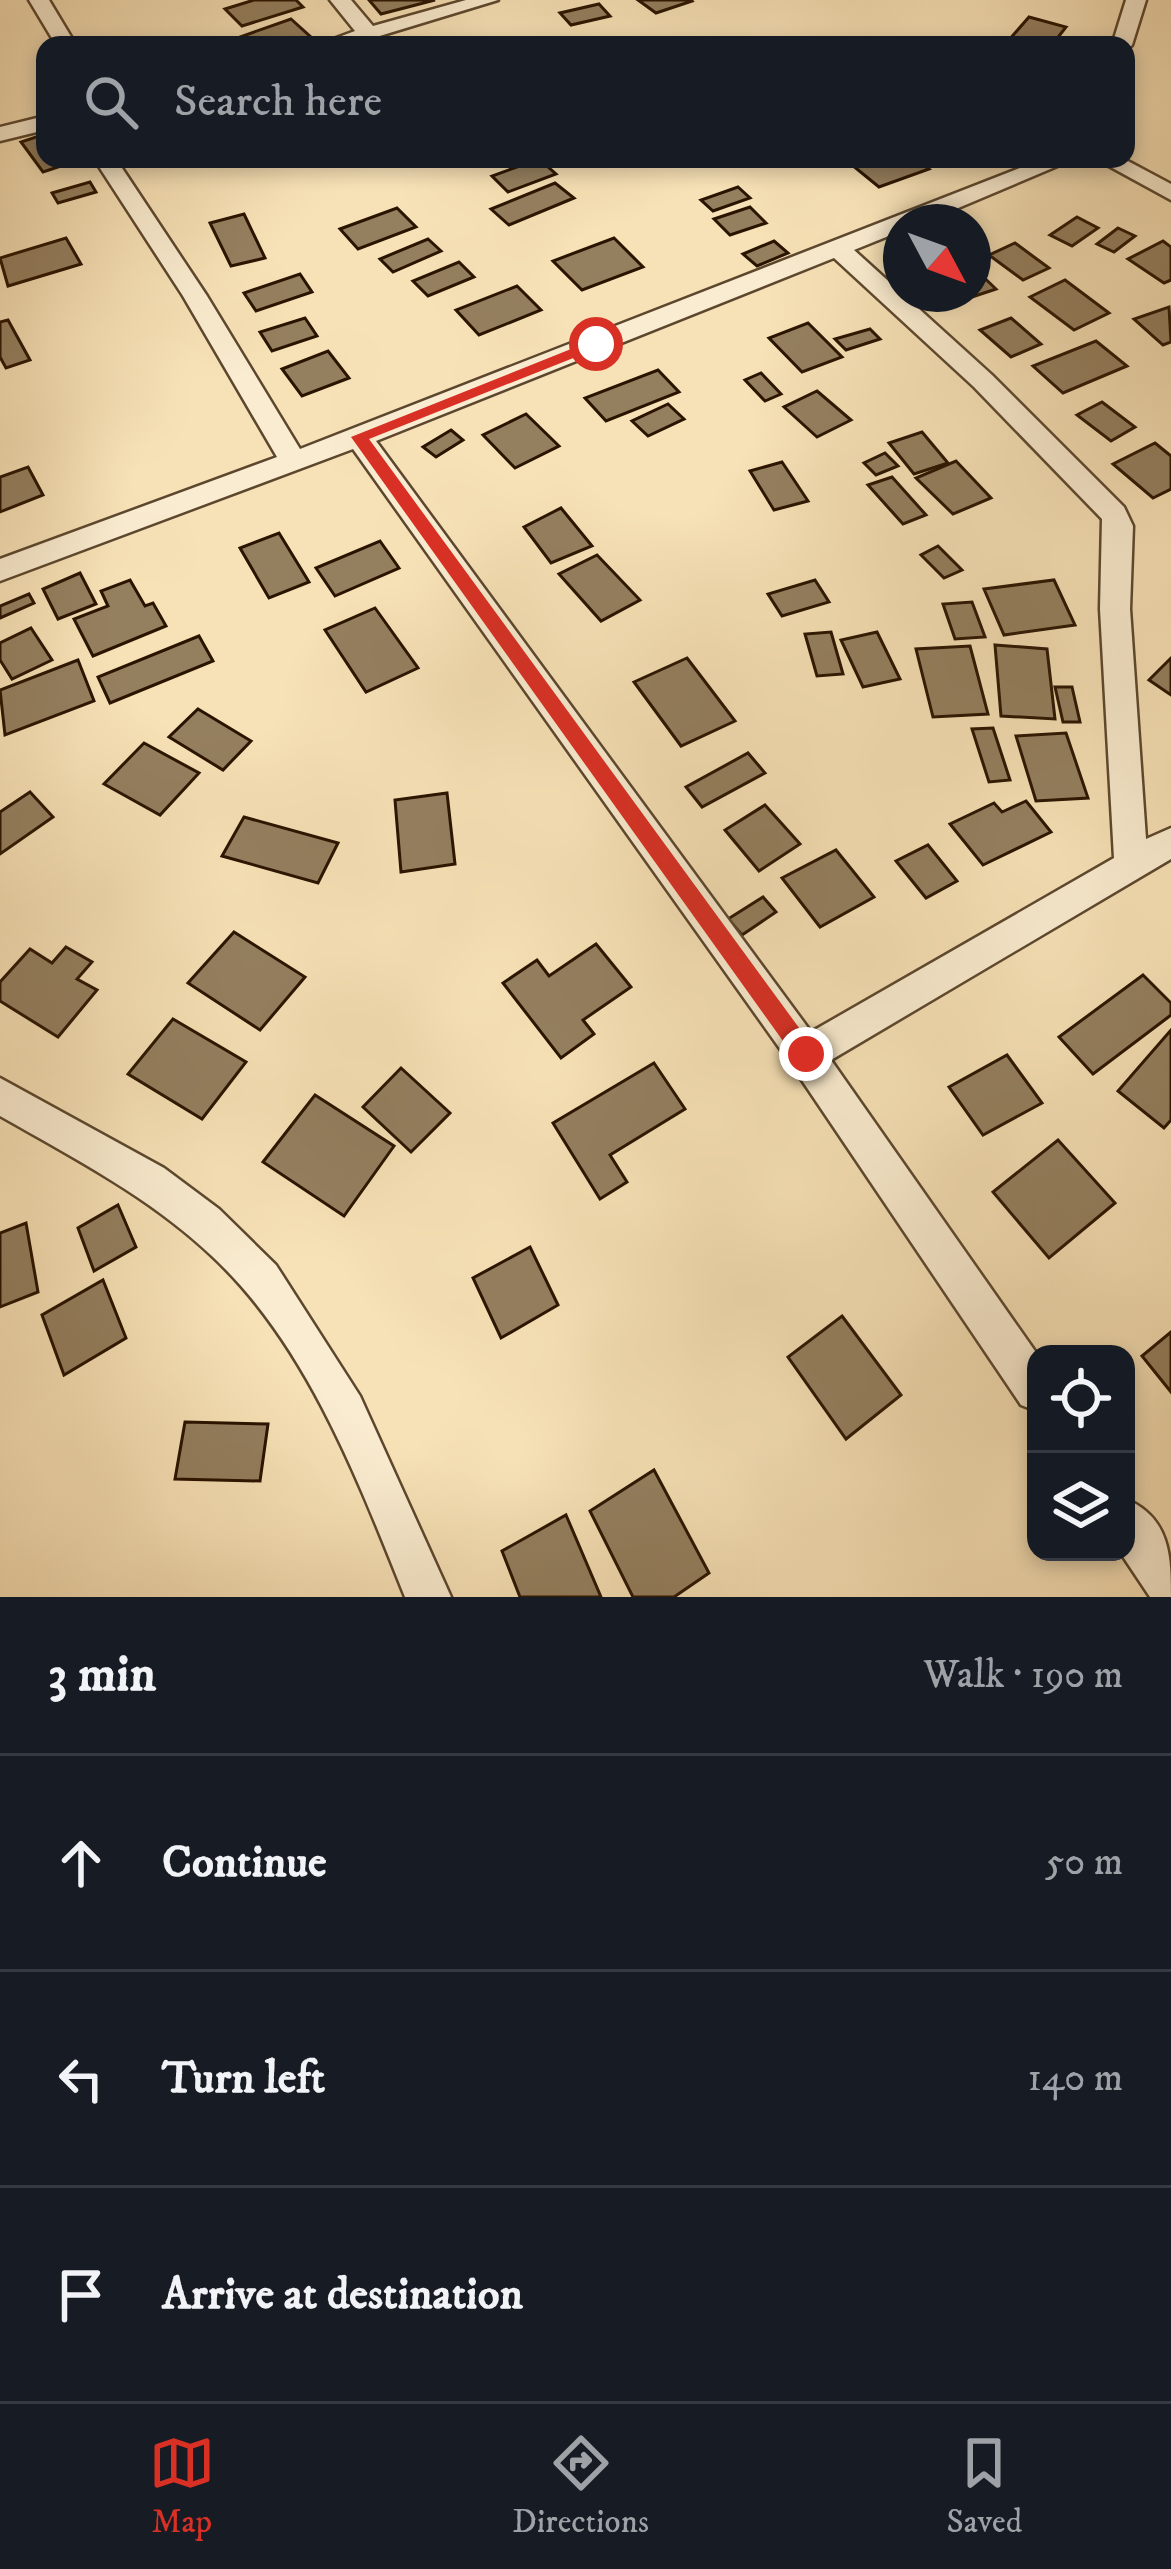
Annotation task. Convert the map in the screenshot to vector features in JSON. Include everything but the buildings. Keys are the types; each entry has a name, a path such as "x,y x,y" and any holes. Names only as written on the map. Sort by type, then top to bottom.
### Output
{"street":[{"path":"39,0 61,36"},
{"path":"340,0 368,33"},
{"path":"358,36 488,0"},
{"path":"1125,36 1136,0"},
{"path":"0,134 36,125"},
{"path":"111,168 195,296 292,459"},
{"path":"950,204 1041,168"},
{"path":"1125,168 1171,193"},
{"path":"0,570 359,437 883,230"},
{"path":"837,248 983,382 1114,514 1119,526 1115,609 1132,865"},
{"path":"359,437 806,1054 1027,1377"},
{"path":"806,1054 1171,842"},
{"path":"0,1096 139,1172 233,1247 303,1335 398,1523 428,1597"},
{"path":"1135,1535 1171,1587"}],"route":[{"path":"596,344 359,437 806,1054"}]}
